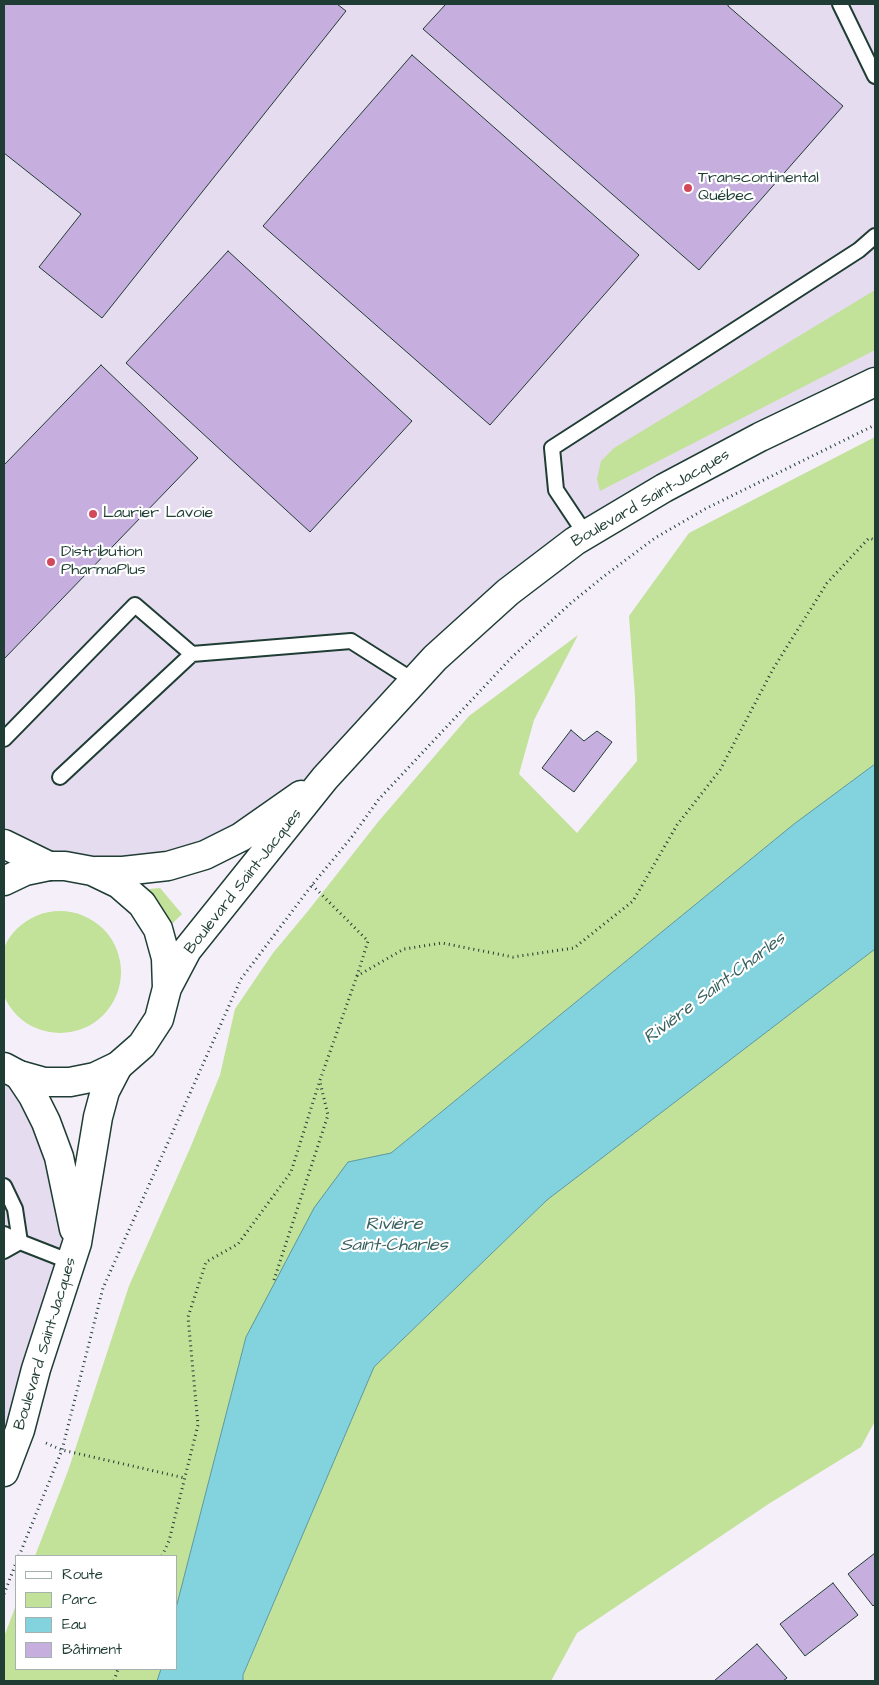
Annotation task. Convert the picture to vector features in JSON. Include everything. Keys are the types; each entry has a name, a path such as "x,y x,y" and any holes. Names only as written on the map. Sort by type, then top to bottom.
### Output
{"main road":[{"name":"Boulevard Saint-Jacques","path":"167,988 187,950 325,778 435,658 508,592 586,535 664,488 760,437 875,382"},
{"name":"Boulevard Saint-Jacques","path":"92,871 123,871 168,866 205,854 241,837 325,778"},
{"path":"4,844 49,866"},
{"path":"4,881 25,871 49,866 65,866 92,871 119,884 142,904 158,929 166,958 167,988 158,1018 142,1045 118,1066 95,1077 70,1082 44,1082 11,1071"},
{"name":"Boulevard Saint-Jacques","path":"4,1472 20,1430 36,1369 74,1253 98,1117 105,1091 118,1066"},
{"name":"Boulevard Saint-Jacques","path":"11,1071 33,1096 59,1157 74,1253"}],"lane":[{"path":"840,4 875,76"},
{"path":"586,535 556,490 552,448 859,250 875,236"},
{"path":"4,739 135,604 192,654"},
{"path":"60,777 192,654 351,641 414,681"},
{"path":"4,1186 15,1209 20,1242"},
{"path":"4,1234 20,1242 74,1253"},
{"path":"4,1251 20,1242"}],"path":[{"path":"19,1555 62,1450 103,1288 241,979 312,885 351,838 379,798 512,656 603,577 655,538 705,510 875,425"},
{"path":"357,976 404,948 442,943 513,957 574,948 634,901 676,825 720,770 774,669 827,583 869,538 875,540"},
{"path":"162,1555 169,1541 198,1426 188,1317 206,1262 238,1244 290,1172 368,941 312,885"},
{"path":"274,1280 328,1115 320,1080"},
{"path":"62,1450 185,1478"},
{"path":"4,1594 15,1566"}],"shaded area":[{"path":"4,4 875,4 875,382 575,541 325,778 205,855 4,881"},
{"path":"4,1067 19,1075 77,1243 4,1472"}],"green space":[{"path":"875,290 875,350 600,491 597,479 601,461 614,448"},
{"path":"875,437 875,764 794,824 391,1153 348,1162 246,1337 178,1600 178,1555 35,1555 68,1471 129,1286 220,1075 235,1009 273,953 378,822 469,716 578,635 534,720 519,774 577,833 637,761 635,697 629,616 689,533"},
{"path":"160,888 182,914 165,931 139,890"},
{"path":"60,911 72,912 83,916 94,921 103,929 111,938 116,949 120,960 120,984 116,995 111,1006 103,1015 94,1023 83,1028 72,1032 60,1033 48,1032 37,1028 26,1023 17,1015 9,1006 4,995 0,984 -1,972 0,960 4,949 9,938 17,929 26,921 37,916 48,912"},
{"path":"875,949 875,1421 861,1447 770,1503 577,1633 551,1681 243,1681 243,1676 374,1367 547,1200"},
{"path":"15,1608 15,1670 161,1670 157,1681 4,1681 4,1637"}],"water":[{"name":"Rivière Saint-Charles","path":"875,764 875,949 547,1200 374,1367 243,1675 243,1681 157,1681 161,1670 178,1670 178,1600 246,1337 314,1208 348,1162 391,1153 794,824"}],"building":[{"path":"4,4 337,4 346,11 102,318 39,267 81,214 4,153"},
{"name":"Transcontinental Québec","path":"446,4 728,4 843,106 699,270 423,29"},
{"path":"412,55 639,255 490,425 263,226"},
{"path":"228,251 412,421 310,532 126,363"},
{"name":"Distribution PharmaPlus","path":"101,365 198,458 4,659 4,465"},
{"path":"571,730 584,741 597,731 612,742 574,792 542,768"},
{"path":"875,1553 875,1604 873,1606 848,1574"},
{"path":"833,1583 858,1615 805,1656 780,1624"},
{"path":"757,1644 787,1678 783,1681 714,1681"}],"place":[{"name":"Transcontinental Québec","path":"688,188"},
{"name":"Laurier Lavoie","path":"93,514"},
{"name":"Distribution PharmaPlus","path":"51,562"}]}
